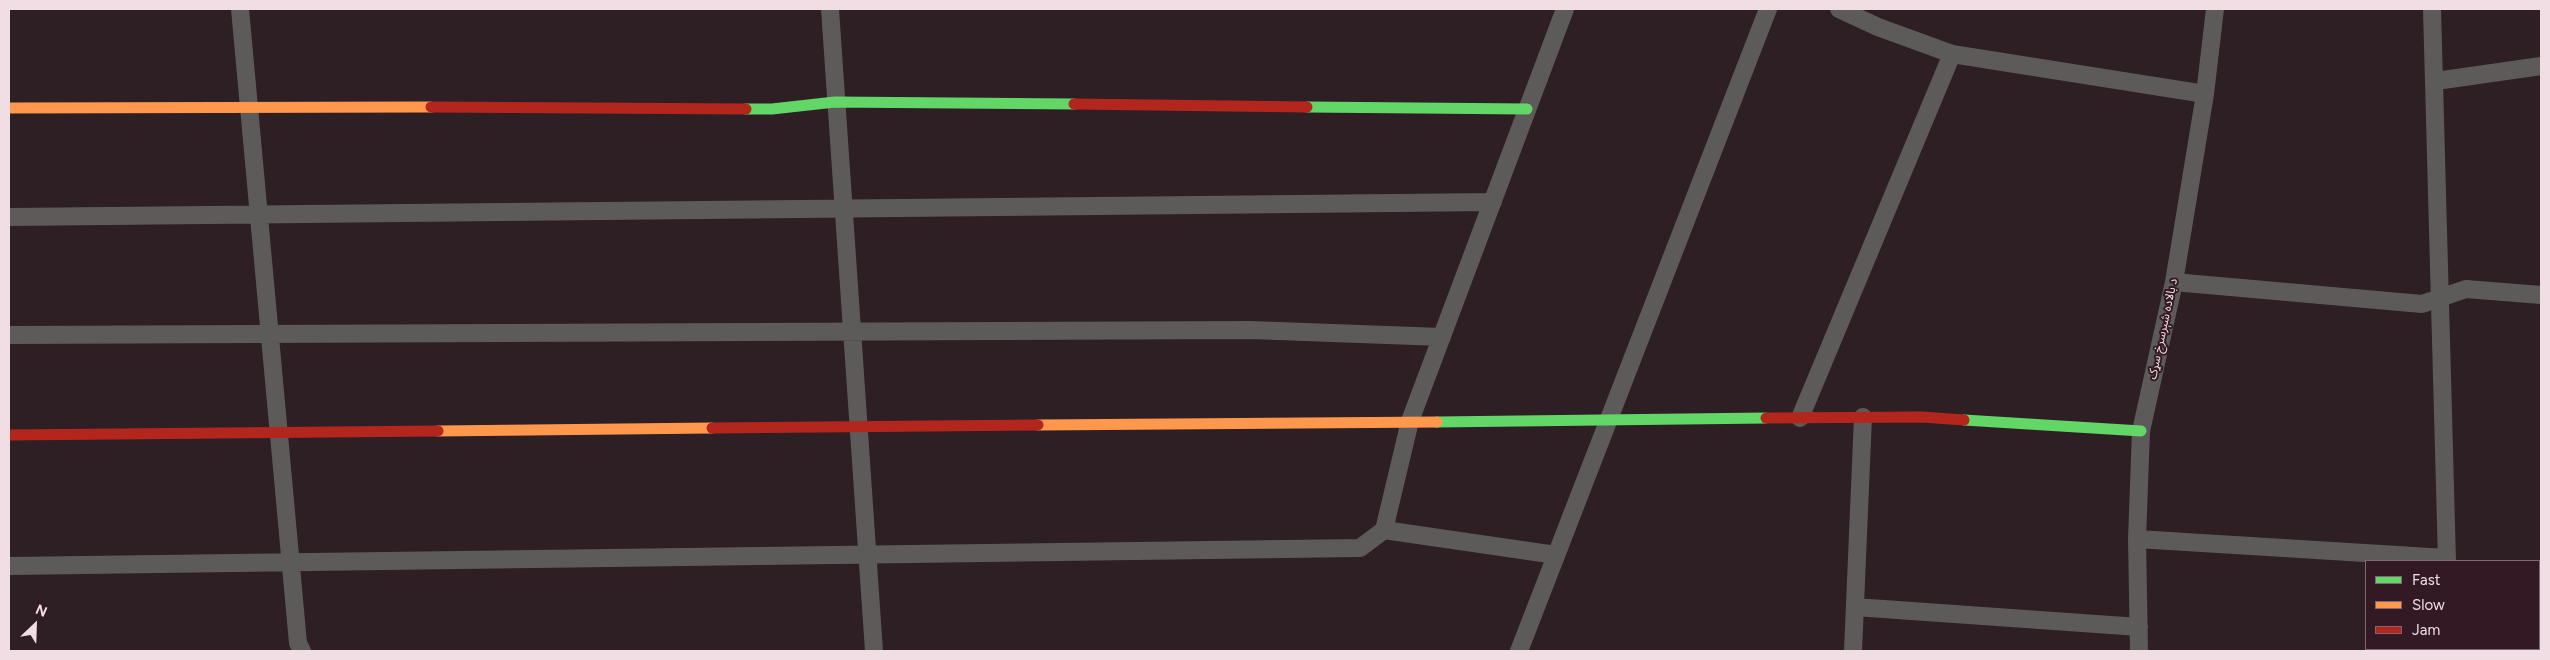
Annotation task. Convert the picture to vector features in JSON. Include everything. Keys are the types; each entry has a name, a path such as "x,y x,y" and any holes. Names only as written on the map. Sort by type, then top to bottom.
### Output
{"street":[{"path":"240,9 298,643 302,651"},
{"path":"830,9 874,651"},
{"path":"9,566 868,553 1360,548 1384,530 1410,422 1565,9"},
{"path":"1514,651 1519,651 1768,9"},
{"path":"1839,9 1878,27 1952,54 2205,94"},
{"name":"د بالاده شېرسرخ سړک","path":"2139,651 2137,539 2141,431 2174,282 2205,94 2215,9"},
{"path":"2137,539 2446,560 2436,81 2432,9"},
{"path":"1800,418 1952,54"},
{"path":"2436,81 2541,66"},
{"path":"9,108 249,106 772,109 835,102 1527,109"},
{"path":"9,217 1493,202"},
{"path":"2174,282 2422,304 2466,289 2541,295"},
{"path":"9,335 270,335 852,330 1250,330 1442,337"},
{"path":"1853,651 1863,417"},
{"path":"9,436 1863,417 1922,417 2141,431"},
{"path":"1384,530 1556,555"},
{"path":"1855,607 2139,627"}],"traffic: fast":[{"path":"746,109 772,109 835,102 1074,104"},
{"path":"1307,107 1527,109"},
{"path":"1437,422 1766,418"},
{"path":"1964,420 2141,431"}],"traffic: slow":[{"path":"9,108 431,107"},
{"path":"1038,425 1437,422"},
{"path":"438,431 712,428"}],"traffic: jam":[{"path":"1074,104 1307,107"},
{"path":"431,107 746,109"},
{"path":"1766,418 1922,417 1964,420"},
{"path":"712,428 1038,425"},
{"path":"9,435 438,431"}]}
